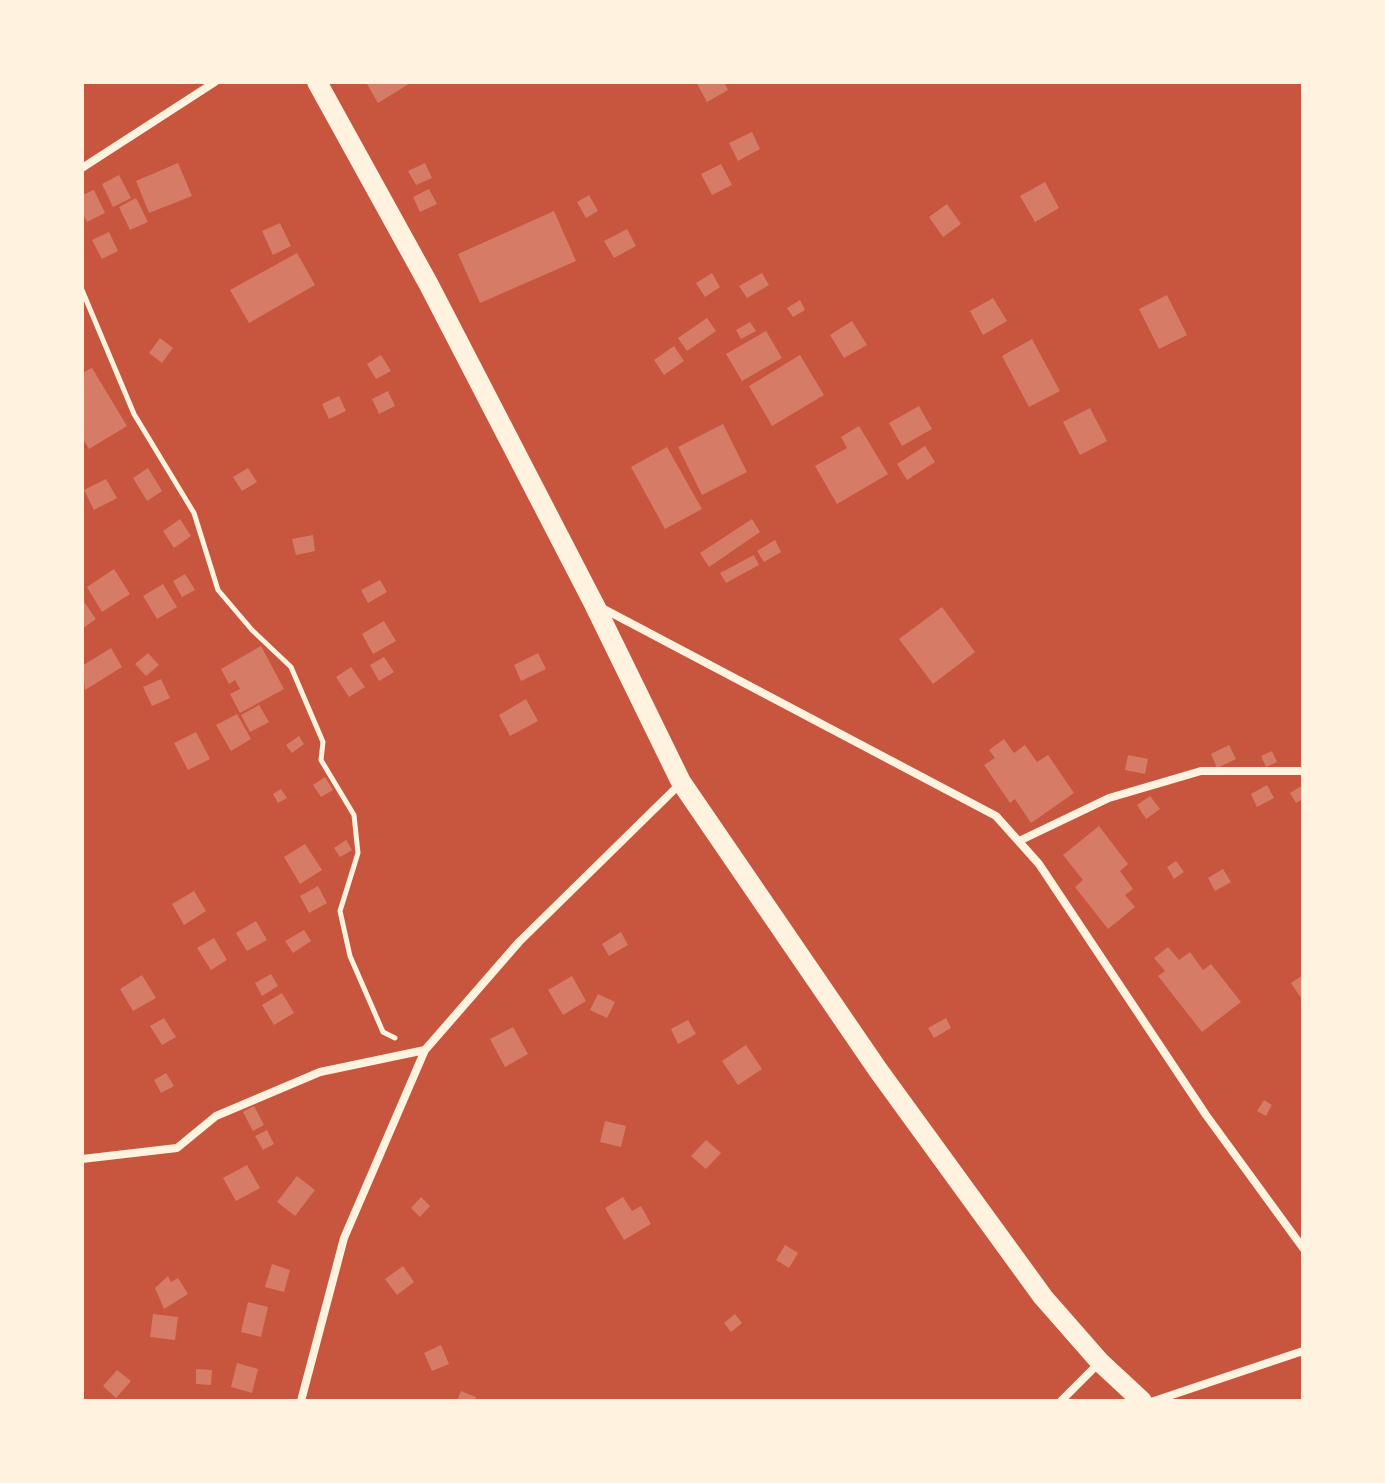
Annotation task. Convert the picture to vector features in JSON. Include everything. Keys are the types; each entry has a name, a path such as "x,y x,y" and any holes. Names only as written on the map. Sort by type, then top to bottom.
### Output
{"main road":[{"path":"317,82 429,285 594,604 681,782 878,1070 1043,1297 1100,1362 1142,1401"}],"street":[{"path":"82,168 215,82"},
{"path":"594,604 996,816 1039,864 1206,1115 1303,1248"},
{"path":"1019,841 1109,798 1201,771 1303,771"},
{"path":"301,1401 344,1238 425,1050 519,942 681,782"},
{"path":"82,1159 177,1148 216,1116 320,1072 425,1050"},
{"path":"1154,1401 1303,1351"},
{"path":"1061,1401 1100,1362"}],"path":[{"path":"82,290 134,414 194,513 218,590 252,630 291,667 323,742 321,760 354,815 358,853 340,911 350,956 383,1032 425,1050"}],"building":[{"path":"412,82 378,103 367,84"},
{"path":"696,82 724,82 728,90 707,102"},
{"path":"752,132 760,149 738,161 729,143"},
{"path":"178,163 192,196 149,213 136,181"},
{"path":"425,163 432,178 416,185 408,171"},
{"path":"721,164 732,185 712,195 701,174"},
{"path":"119,175 131,198 113,207 102,184"},
{"path":"1045,182 1059,208 1035,222 1020,196"},
{"path":"429,189 437,204 420,212 413,197"},
{"path":"94,190 105,213 87,222 82,212 82,195"},
{"path":"589,195 598,211 586,218 577,202"},
{"path":"136,198 148,222 130,230 119,207"},
{"path":"947,204 961,224 943,237 929,217"},
{"path":"554,211 576,261 480,303 458,254"},
{"path":"280,223 291,246 273,255 262,231"},
{"path":"627,229 636,246 614,258 604,241"},
{"path":"109,232 118,251 102,259 92,240"},
{"path":"297,253 315,285 249,323 230,290"},
{"path":"712,273 720,287 705,297 696,283"},
{"path":"762,273 769,285 747,298 739,286"},
{"path":"1167,295 1187,335 1159,349 1139,309"},
{"path":"993,298 1007,321 983,335 970,311"},
{"path":"800,300 805,310 793,317 787,308"},
{"path":"707,318 716,331 687,351 678,338"},
{"path":"852,321 867,345 844,358 830,335"},
{"path":"750,322 756,331 741,339 736,330"},
{"path":"766,331 782,358 742,381 726,354"},
{"path":"160,338 173,348 162,363 149,353"},
{"path":"1032,339 1060,391 1029,407 1002,356"},
{"path":"674,346 684,361 664,375 654,360"},
{"path":"381,355 391,371 376,379 367,364"},
{"path":"800,355 824,395 772,426 749,386"},
{"path":"92,368 127,426 89,449 82,437 82,373"},
{"path":"388,391 395,406 379,414 372,399"},
{"path":"339,396 346,411 329,419 322,404"},
{"path":"919,406 932,429 902,446 889,423"},
{"path":"1090,408 1107,441 1080,455 1063,422"},
{"path":"723,424 747,472 702,495 678,447"},
{"path":"859,426 888,474 837,504 815,466 847,448 841,437"},
{"path":"925,446 935,462 907,480 897,464"},
{"path":"667,447 702,509 665,529 631,467"},
{"path":"148,468 162,491 147,501 133,478"},
{"path":"248,468 257,482 242,491 233,477"},
{"path":"106,479 117,498 94,510 84,490"},
{"path":"180,519 191,536 174,548 163,531"},
{"path":"752,519 760,532 709,567 700,553"},
{"path":"313,535 315,551 296,555 292,539"},
{"path":"775,540 781,552 764,562 757,551"},
{"path":"754,555 759,565 726,583 720,573"},
{"path":"114,569 130,594 102,612 87,587"},
{"path":"185,574 195,590 182,597 173,581"},
{"path":"380,580 387,592 368,603 361,590"},
{"path":"163,584 177,607 157,619 143,596"},
{"path":"82,599 96,619 82,629"},
{"path":"942,607 975,652 933,684 899,639"},
{"path":"384,621 396,641 373,654 362,634"},
{"path":"261,646 284,689 240,713 230,694 240,689 235,680 229,684 221,669"},
{"path":"111,648 122,667 85,690 82,666"},
{"path":"148,653 159,665 146,676 135,664"},
{"path":"538,653 546,669 521,681 514,665"},
{"path":"384,657 394,672 379,681 370,665"},
{"path":"351,667 365,687 349,697 336,677"},
{"path":"161,679 170,698 152,706 143,687"},
{"path":"526,699 538,721 510,736 499,715"},
{"path":"259,705 269,722 250,732 241,715"},
{"path":"237,714 251,739 231,751 216,725"},
{"path":"196,732 210,759 188,770 174,743"},
{"path":"299,736 304,744 292,753 286,745"},
{"path":"1004,739 1014,753 1025,745 1037,762 1048,755 1074,793 1031,823 1015,799 1010,803 984,765 995,758 989,750"},
{"path":"1229,745 1236,759 1217,768 1211,754"},
{"path":"1272,751 1277,762 1266,767 1261,756"},
{"path":"1128,755 1148,759 1145,774 1125,770"},
{"path":"325,777 333,790 321,797 313,785"},
{"path":"1267,785 1274,798 1257,807 1251,794"},
{"path":"1303,785 1303,799 1296,803 1290,793"},
{"path":"281,789 287,798 278,803 273,794"},
{"path":"1150,796 1160,809 1146,819 1137,805"},
{"path":"1099,826 1128,864 1120,871 1133,889 1125,895 1135,907 1108,929 1075,887 1083,880 1063,855"},
{"path":"346,840 352,850 340,857 334,848"},
{"path":"305,844 322,870 300,884 284,857"},
{"path":"1176,861 1184,872 1174,879 1167,867"},
{"path":"1223,869 1231,882 1215,891 1208,878"},
{"path":"318,886 327,903 309,913 300,896"},
{"path":"194,891 206,911 184,925 172,904"},
{"path":"256,921 267,940 247,951 236,933"},
{"path":"304,930 311,941 293,953 285,941"},
{"path":"621,932 628,945 609,956 602,944"},
{"path":"214,938 227,960 211,970 197,948"},
{"path":"1168,947 1179,960 1190,952 1203,970 1211,964 1241,1002 1202,1032 1158,976 1165,971 1154,958"},
{"path":"271,974 278,986 262,996 255,983"},
{"path":"142,975 156,998 133,1011 120,989"},
{"path":"1303,975 1303,1001 1291,983"},
{"path":"572,976 586,1001 563,1015 548,990"},
{"path":"282,993 294,1013 274,1025 262,1005"},
{"path":"598,994 615,1002 607,1018 590,1010"},
{"path":"164,1018 176,1037 162,1045 150,1026"},
{"path":"946,1018 951,1028 934,1038 928,1028"},
{"path":"688,1020 696,1034 678,1044 671,1029"},
{"path":"513,1027 528,1054 505,1067 490,1039"},
{"path":"746,1045 762,1069 738,1085 722,1061"},
{"path":"166,1073 174,1086 161,1093 154,1080"},
{"path":"1264,1100 1272,1105 1266,1116 1257,1111"},
{"path":"254,1106 264,1125 253,1131 243,1112"},
{"path":"605,1121 626,1126 621,1147 600,1142"},
{"path":"267,1130 274,1144 263,1150 255,1136"},
{"path":"706,1140 721,1153 706,1169 691,1156"},
{"path":"247,1165 260,1188 236,1201 223,1178"},
{"path":"297,1176 315,1190 295,1216 277,1202"},
{"path":"421,1197 430,1206 420,1217 411,1208"},
{"path":"623,1197 632,1211 641,1206 651,1224 624,1240 605,1208"},
{"path":"785,1245 798,1253 789,1268 776,1260"},
{"path":"272,1264 290,1270 284,1292 265,1287"},
{"path":"403,1266 414,1282 397,1295 385,1279"},
{"path":"168,1276 171,1282 178,1278 188,1294 164,1309 155,1288"},
{"path":"248,1302 268,1307 261,1337 241,1332"},
{"path":"153,1314 178,1317 175,1340 150,1337"},
{"path":"735,1314 742,1323 731,1332 724,1323"},
{"path":"441,1345 449,1364 432,1371 424,1353"},
{"path":"237,1363 258,1369 252,1393 231,1387"},
{"path":"196,1369 212,1370 211,1385 196,1384"},
{"path":"117,1370 131,1381 116,1398 103,1386"},
{"path":"461,1391 476,1397 475,1401 457,1401"}]}
